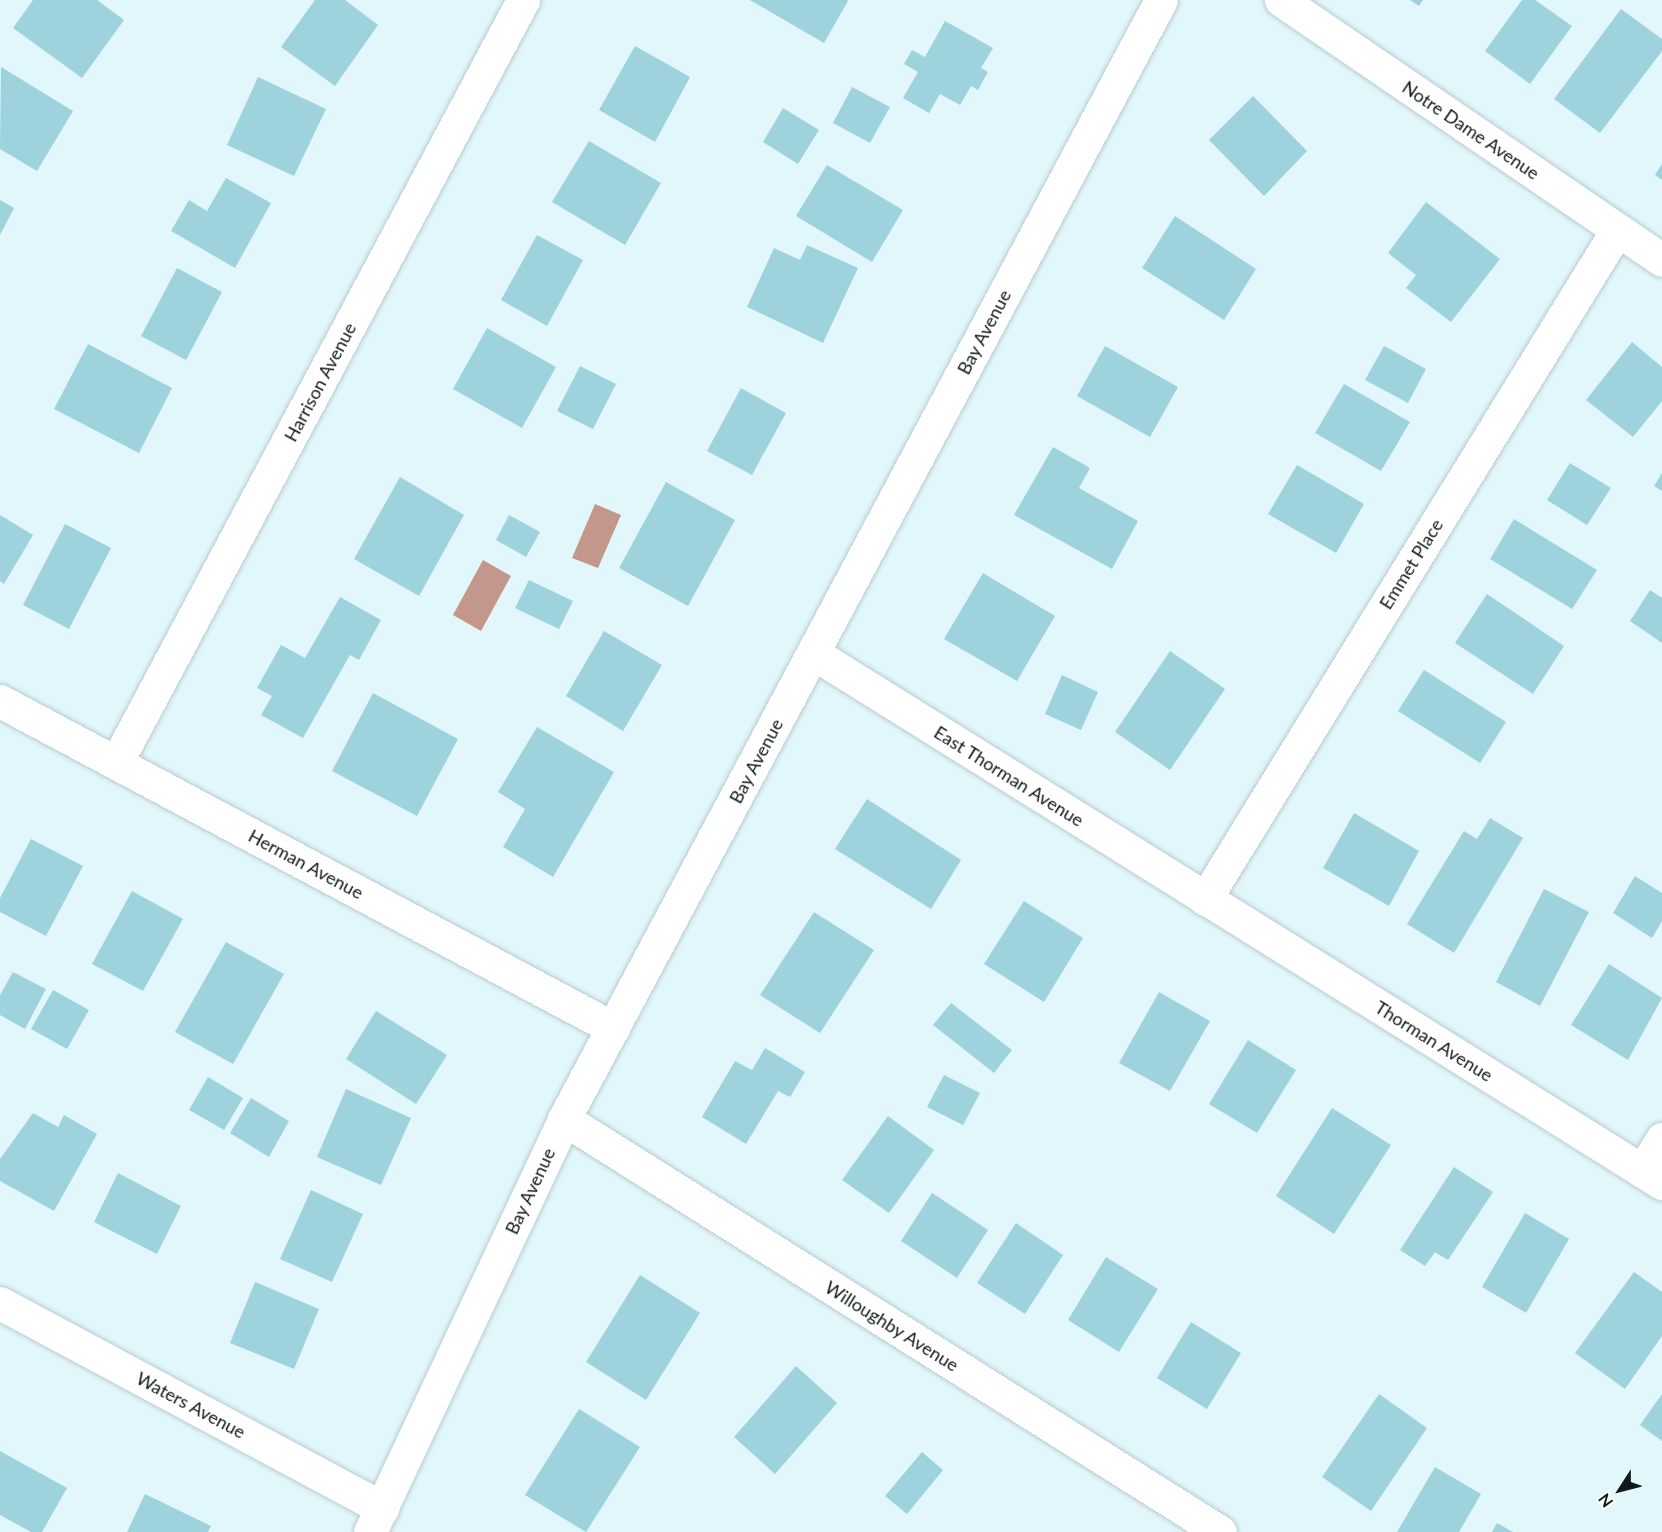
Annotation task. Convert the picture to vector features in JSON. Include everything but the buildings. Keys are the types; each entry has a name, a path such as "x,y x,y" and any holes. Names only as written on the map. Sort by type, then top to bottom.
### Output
{"street":[{"name":"Harrison Avenue","path":"116,763 523,0"},
{"name":"Bay Avenue","path":"376,1520 564,1119 1161,0"},
{"name":"Notre Dame Avenue","path":"1281,0 1662,260"},
{"name":"Emmet Place","path":"1205,899 1617,230"},
{"name":"East Thorman Avenue","path":"813,653 1205,899"},
{"name":"Herman Avenue","path":"0,701 613,1028"},
{"name":"Thorman Avenue","path":"1205,899 1652,1177"},
{"name":"Willoughby Avenue","path":"564,1119 1221,1532"},
{"path":"1652,1177 1662,1138"},
{"name":"Waters Avenue","path":"0,1303 376,1520"}],"shaded area":[{"path":"595,504 621,515 598,568 572,558"},
{"path":"483,560 511,576 481,631 453,615"}]}
